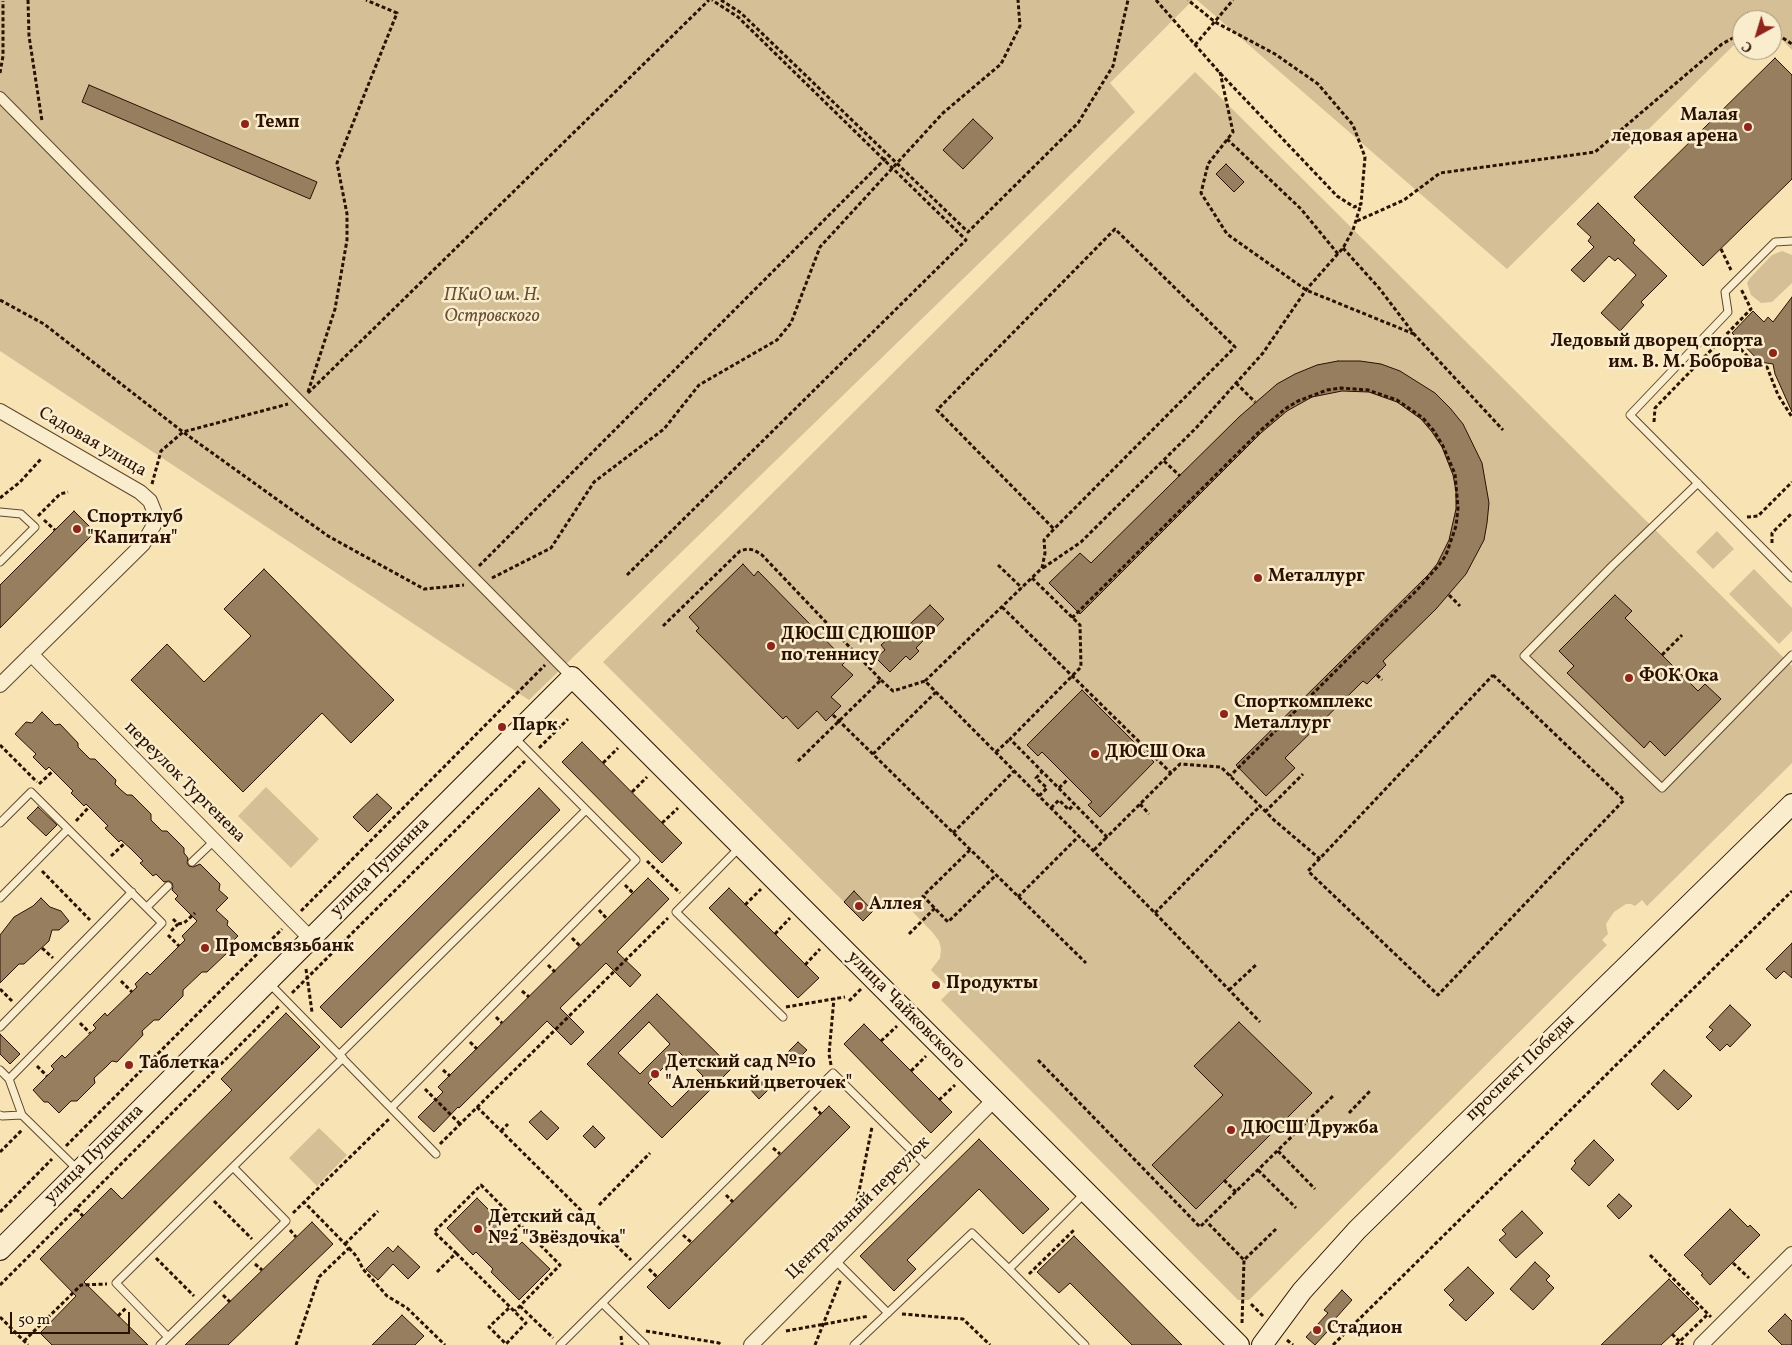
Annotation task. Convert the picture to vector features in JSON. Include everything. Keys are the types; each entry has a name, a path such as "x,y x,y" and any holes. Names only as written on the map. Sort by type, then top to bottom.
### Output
{"main road":[{"name":"улица Пушкина","path":"0,1250 572,677"},
{"name":"улица Чайковского","path":"572,677 1239,1345"},
{"name":"проспект Победы","path":"1262,1345 1302,1291 1357,1230 1792,804"}],"street":[{"path":"0,97 484,581 552,658 572,677"},
{"name":"Садовая улица","path":"0,411 140,492 154,509 156,516 154,525 143,544 31,654"},
{"path":"0,685 31,654"},
{"name":"переулок Тургенева","path":"31,654 292,920 306,943"},
{"name":"Центральный переулок","path":"753,1344 840,1264 848,1247 994,1100"},
{"path":"1701,1345 1792,1254"}],"lane":[{"path":"1792,240 1775,242 1725,292 1728,312 1630,415 1792,578"},
{"path":"1698,483 1612,566 1524,656 1662,788 1792,655"},
{"path":"0,512 21,514 35,527 0,562"},
{"path":"394,1110 418,1082 636,860 513,736"},
{"path":"0,822 31,792 162,924 9,1079"},
{"path":"168,1337 116,1283 207,1194 341,1056 586,810"},
{"path":"0,898 68,829"},
{"path":"192,862 214,841"},
{"path":"741,846 676,912 783,1017"},
{"path":"147,907 168,886"},
{"path":"0,1027 132,892"},
{"path":"268,982 435,1153"},
{"path":"0,1070 9,1079 22,1115 79,1171"},
{"path":"560,1345 833,1073 928,1167"},
{"path":"0,1115 22,1115"},
{"path":"160,1345 286,1221 233,1167"},
{"path":"1009,1269 1086,1192"},
{"path":"854,1345 972,1233 1085,1345"},
{"path":"840,1264 888,1313"},
{"path":"602,1303 645,1345"}],"path":[{"path":"28,0 29,36 42,124"},
{"path":"303,398 335,309 347,240 347,214 337,163 397,13 366,0"},
{"path":"147,499 161,451 183,432 303,398 711,0 738,17 966,240 627,575"},
{"path":"721,0 741,13 968,232 1078,124 1113,66 1128,0"},
{"path":"0,300 44,324 183,432 328,536 424,589 484,581 551,548 594,482 664,429 699,385 777,340 791,323 820,247 943,113 1001,64 1020,26 1018,0"},
{"path":"1156,0 1195,45 1337,196 1354,207 1361,204"},
{"path":"663,626 740,551 754,550 762,555 893,691 925,681 1042,568 1081,542 1196,428 1263,353 1306,290 1344,248 1354,230 1361,204 1365,157 1353,124 1318,84 1275,54 1215,22 1188,0"},
{"path":"1195,45 1233,0"},
{"path":"0,73 3,56 2,2"},
{"path":"1356,221 1404,200 1440,174 1595,152 1722,44 1732,38"},
{"path":"1220,72 1233,132 1208,164 1201,193 1227,234 1306,290 1414,334"},
{"path":"1227,139 1301,209 1338,254"},
{"path":"494,584 484,581 478,568 888,156"},
{"path":"1042,568 1046,554 1044,540 1054,530 1235,347 1115,229 937,410 1054,530"},
{"path":"1344,248 1379,288 1414,334 1503,430"},
{"path":"1660,428 1653,421 1655,408 1751,309 1721,249"},
{"path":"1726,334 1757,366 1767,367 1778,395 1792,417"},
{"path":"1236,383 1255,402"},
{"path":"300,387 303,398"},
{"path":"1072,618 1261,430 1298,400 1327,390 1348,388 1368,390 1397,400 1423,418 1443,446 1456,474 1458,508 1456,526 1446,554 1418,589 1230,776"},
{"path":"0,498 20,482 41,460"},
{"path":"1164,460 1180,476"},
{"path":"1741,511 1748,518 1758,516 1792,482"},
{"path":"45,509 60,494 68,492"},
{"path":"1778,549 1771,542 1772,533 1792,513"},
{"path":"998,565 1022,588"},
{"path":"996,752 1081,667 1080,625 1032,578"},
{"path":"1449,595 1460,606"},
{"path":"1002,606 1172,773"},
{"path":"1662,655 1682,635"},
{"path":"0,1212 552,658"},
{"path":"1377,675 1382,680"},
{"path":"1493,675 1624,800 1438,995 1308,871 1320,859 1493,675"},
{"path":"796,763 881,680"},
{"path":"925,681 1156,913 1260,1022"},
{"path":"873,754 936,692"},
{"path":"832,715 1086,963"},
{"path":"1010,739 1107,837"},
{"path":"1094,850 1180,764 1221,767 1265,812 1320,859"},
{"path":"39,784 53,770"},
{"path":"953,833 1014,771"},
{"path":"1039,796 1047,788 1036,778 1042,772"},
{"path":"1265,812 1303,774"},
{"path":"1059,788 1068,779"},
{"path":"662,823 690,796"},
{"path":"1051,808 1059,800 1069,810 1074,804"},
{"path":"1140,804 1149,814"},
{"path":"1156,913 1260,806"},
{"path":"76,821 89,807"},
{"path":"1018,897 1080,836"},
{"path":"111,856 125,843"},
{"path":"970,850 923,896 948,922 996,875"},
{"path":"636,860 646,861 688,900"},
{"path":"34,864 98,927"},
{"path":"1333,1345 1792,891"},
{"path":"909,934 935,908"},
{"path":"435,1153 477,1107 664,921 676,912"},
{"path":"178,924 184,924 195,913"},
{"path":"168,935 179,946"},
{"path":"306,943 315,1030"},
{"path":"1229,990 1257,964"},
{"path":"121,981 132,992"},
{"path":"0,989 19,1008"},
{"path":"775,1009 845,996"},
{"path":"833,1073 829,1054 834,998"},
{"path":"80,1022 90,1033"},
{"path":"1038,1060 1200,1227 1333,1096"},
{"path":"37,1066 47,1076"},
{"path":"418,1082 460,1124"},
{"path":"1348,1113 1370,1091"},
{"path":"477,1107 638,1267"},
{"path":"286,1221 394,1110"},
{"path":"848,1247 875,1114"},
{"path":"0,1152 30,1122"},
{"path":"501,1131 508,1124"},
{"path":"1278,1151 1315,1189"},
{"path":"599,1205 650,1153"},
{"path":"1258,1170 1296,1208"},
{"path":"1224,1180 1236,1192"},
{"path":"510,1306 489,1327 506,1344 526,1323 514,1311 510,1306 434,1232 481,1185 560,1265 514,1311"},
{"path":"207,1194 259,1247"},
{"path":"304,1202 357,1257 363,1270 387,1296 408,1308 445,1345"},
{"path":"76,1209 83,1216"},
{"path":"345,1244 378,1211"},
{"path":"1206,1221 1244,1260"},
{"path":"509,1236 520,1225"},
{"path":"1022,1282 1075,1228"},
{"path":"1242,1313 1244,1260 1276,1229"},
{"path":"296,1345 320,1277 349,1248"},
{"path":"149,1251 202,1304"},
{"path":"437,1272 456,1253"},
{"path":"1650,1255 1720,1326"},
{"path":"1733,1262 1759,1288"},
{"path":"815,1345 840,1264"},
{"path":"24,1341 81,1284 116,1283"},
{"path":"520,1306 560,1345"},
{"path":"118,1316 124,1310"},
{"path":"783,1332 823,1323 888,1313 963,1319 990,1345"},
{"path":"1672,1334 1680,1344 1708,1314"},
{"path":"0,1317 28,1345"},
{"path":"44,1322 48,1325"},
{"path":"628,1328 720,1343 721,1345"}],"green space":[{"name":"ПКиО им. Н. Островского","path":"0,0 1193,0 1110,83 1135,112 529,700 0,351"},
{"path":"1197,0 1792,0 1792,50 1782,40 1782,10 1732,10 1732,47 1507,269"},
{"name":"Спорткомплекс Металлург","path":"1195,72 1792,666 1792,763 1647,906 1642,900 1635,906 1626,904 1614,912 1606,924 1608,934 1602,940 1607,945 1249,1300 1238,1300 941,1000 951,990 931,970 940,958 941,949 939,941 909,908 901,903 893,902 885,903 873,911 854,892 844,902 603,662"},
{"path":"1782,251 1792,255 1792,283 1772,302 1761,303 1751,295 1747,283 1772,255"},
{"path":"1717,531 1734,549 1713,569 1696,552"},
{"path":"1754,569 1792,608 1792,631 1779,644 1729,594"},
{"path":"266,787 319,839 291,868 238,816"},
{"path":"319,1128 347,1155 317,1186 289,1158"}],"building":[{"name":"Малая ледовая арена","path":"1773,60 1777,60 1792,75 1792,179 1703,266 1634,197"},
{"path":"89,85 317,182 310,199 82,102"},
{"path":"973,119 993,138 963,169 943,150"},
{"path":"1226,164 1244,182 1234,192 1216,174"},
{"path":"1598,203 1635,240 1633,243 1667,276 1641,302 1644,305 1620,331 1601,313 1636,275 1618,258 1615,261 1609,256 1584,282 1571,270 1594,247 1588,241 1591,237 1577,224"},
{"name":"Ледовый дворец спорта им. В. М. Боброва","path":"1792,297 1792,412 1775,374 1773,364 1760,362 1732,333 1753,311 1764,322 1768,317 1773,322"},
{"path":"1338,361 1360,361 1381,364 1400,371 1435,393 1450,408 1463,424 1482,463 1489,503 1487,523 1484,540 1466,574 1436,609 1383,661 1386,665 1367,684 1363,681 1285,758 1295,768 1266,796 1236,765 1428,575 1437,564 1449,540 1456,509 1456,491 1453,475 1442,447 1421,419 1397,402 1369,392 1342,391 1312,397 1287,411 1261,433 1080,614 1049,583 1080,553 1091,563 1239,417 1277,384 1317,365"},
{"path":"74,511 95,532 0,628 0,585"},
{"name":"ДЮСШ СДЮШОР по теннису","path":"743,564 754,576 758,571 846,661 842,665 853,675 831,697 841,706 826,721 817,711 798,729 786,716 783,719 696,631 699,628 689,617"},
{"path":"264,569 394,700 351,743 322,713 243,792 131,680 167,644 204,682 251,636 224,609"},
{"name":"ФОК Ока","path":"1615,595 1632,611 1625,618 1698,691 1705,684 1721,699 1665,756 1650,741 1644,748 1567,673 1574,666 1559,651"},
{"path":"930,605 944,619 916,648 919,651 910,660 906,656 890,672 876,658 885,650 881,645 890,637 893,640"},
{"name":"ДЮСШ Ока","path":"1082,690 1154,762 1100,817 1088,805 1092,802 1042,752 1038,756 1027,745"},
{"path":"42,712 55,725 60,724 90,759 95,759 116,780 115,784 127,795 132,795 151,814 151,820 162,831 167,831 184,848 189,866 193,867 200,864 220,884 219,890 228,898 216,910 228,921 227,925 238,936 226,948 226,954 207,972 202,972 183,990 183,996 159,1020 154,1020 142,1031 143,1035 117,1062 112,1061 94,1078 95,1083 77,1101 71,1101 59,1113 48,1102 44,1102 33,1090 54,1069 51,1066 62,1055 65,1058 96,1028 93,1025 105,1013 107,1016 137,987 135,984 147,972 150,975 185,940 182,936 197,921 175,899 178,896 172,890 172,883 169,881 164,882 156,874 153,876 140,863 143,861 105,828 108,826 86,804 84,806 71,793 73,791 49,767 46,770 33,757 36,754 15,734 26,722 32,723"},
{"path":"582,742 682,843 662,863 562,762"},
{"path":"539,788 560,810 341,1028 320,1007"},
{"path":"377,794 392,808 368,832 353,817"},
{"path":"38,807 57,825 46,836 27,818"},
{"path":"648,878 669,899 617,952 641,975 630,987 606,963 560,1008 584,1032 571,1045 547,1021 434,1132 418,1117 443,1092 438,1087"},
{"path":"729,888 819,978 798,998 709,908"},
{"name":"Аллея","path":"854,891 873,911 863,921 844,902"},
{"path":"41,898 50,907 61,911 69,921 59,930 52,930 49,941 24,964 19,964 0,983 0,935 14,917 33,906"},
{"path":"1792,943 1792,978 1784,971 1776,979 1766,969"},
{"path":"657,994 732,1068 662,1138 587,1064","holes":["649,1022 670,1044 640,1074 618,1053","679,1052 703,1076 672,1107 648,1083"]},
{"path":"1730,1005 1751,1025 1730,1047 1727,1044 1720,1051 1706,1037 1713,1030 1709,1027"},
{"path":"286,1013 320,1047 84,1282 148,1345 52,1345 40,1333 76,1296 40,1259 111,1188 122,1199 232,1090 221,1079"},
{"name":"ДЮСШ Дружба","path":"1239,1022 1312,1093 1196,1209 1152,1165 1223,1095 1194,1066"},
{"path":"864,1024 952,1112 931,1133 844,1044"},
{"path":"0,1034 20,1054 10,1064 0,1054"},
{"path":"798,1042 807,1050 796,1061 788,1052"},
{"path":"1664,1070 1692,1096 1678,1110 1651,1084"},
{"path":"761,1078 770,1088 759,1099 750,1089"},
{"path":"829,1106 850,1127 669,1309 647,1287"},
{"path":"541,1111 559,1128 547,1140 529,1122"},
{"path":"593,1126 605,1138 595,1148 583,1136"},
{"path":"979,1139 1049,1209 1023,1234 979,1189 907,1260 916,1269 894,1291 860,1256"},
{"path":"1594,1140 1614,1160 1589,1186 1571,1169 1576,1163 1574,1161"},
{"path":"1619,1194 1632,1206 1619,1219 1607,1206"},
{"path":"477,1198 503,1224 500,1227 519,1245 522,1242 550,1269 519,1300 491,1272 493,1269 476,1252 473,1255 447,1228"},
{"path":"1730,1209 1748,1227 1750,1225 1760,1235 1710,1285 1701,1275 1703,1274 1684,1255"},
{"path":"1522,1211 1543,1233 1516,1258 1499,1240 1506,1234 1502,1230"},
{"path":"312,1222 333,1244 228,1345 185,1345"},
{"path":"1074,1236 1182,1345 1132,1345 1070,1283 1059,1293 1037,1272"},
{"path":"398,1246 420,1267 408,1279 393,1264 378,1280 366,1269 388,1247 393,1252"},
{"path":"1535,1262 1550,1276 1546,1280 1554,1288 1533,1310 1510,1289"},
{"path":"1468,1267 1494,1293 1466,1321 1449,1305 1454,1300 1444,1290"},
{"path":"1669,1279 1699,1309 1661,1345 1601,1345"},
{"path":"1342,1290 1352,1300 1335,1319 1337,1321 1315,1345 1306,1337 1328,1313 1324,1310"},
{"path":"1785,1314 1792,1321 1792,1345 1782,1345 1768,1331"},
{"path":"402,1315 424,1336 415,1345 372,1345"}],"place":[{"name":"Темп","path":"245,124"},
{"name":"Малая ледовая арена","path":"1748,127"},
{"name":"Ледовый дворец спорта им. В. М. Боброва","path":"1773,353"},
{"name":"Спортклуб \"Капитан\"","path":"77,529"},
{"name":"Металлург","path":"1258,578"},
{"name":"ДЮСШ СДЮШОР по теннису","path":"771,646"},
{"name":"ФОК Ока","path":"1629,678"},
{"name":"Спорткомплекс Металлург","path":"1224,714"},
{"name":"Парк","path":"502,727"},
{"name":"ДЮСШ Ока","path":"1095,754"},
{"name":"Аллея","path":"859,906"},
{"name":"Промсвязьбанк","path":"205,948"},
{"name":"Продукты","path":"936,985"},
{"name":"Таблетка","path":"129,1065"},
{"name":"Детский сад №10 \"Аленький цветочек\"","path":"655,1074"},
{"name":"ДЮСШ Дружба","path":"1231,1130"},
{"name":"Детский сад №2 \"Звёздочка\"","path":"478,1229"},
{"name":"Стадион","path":"1317,1330"}]}
